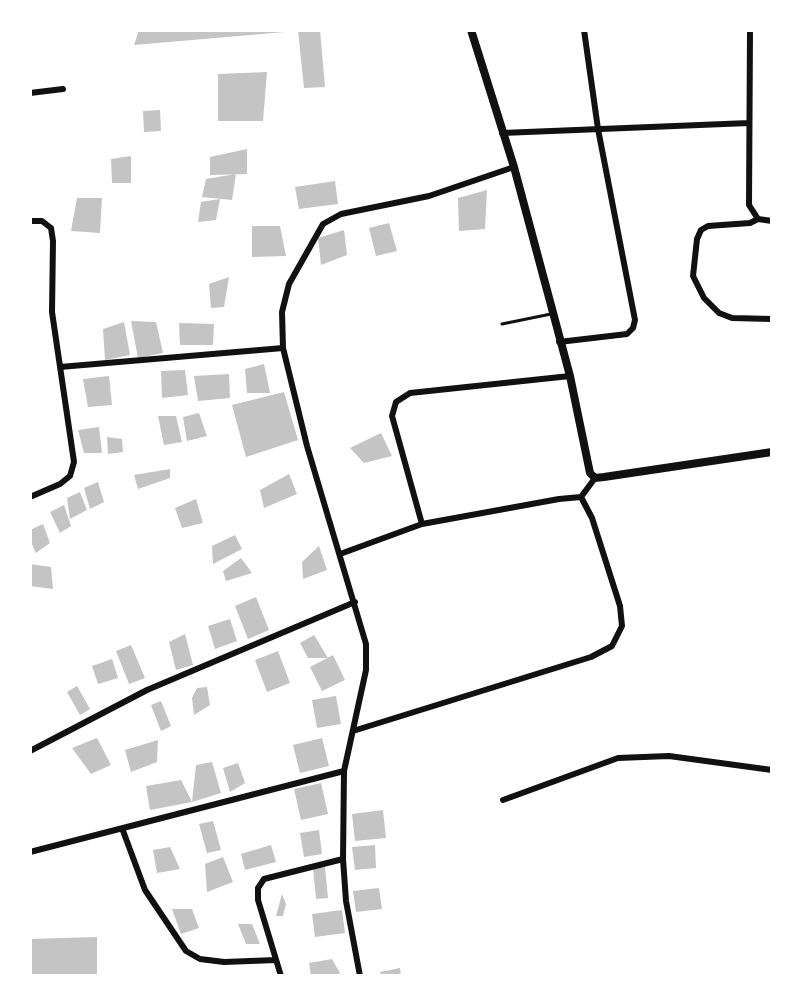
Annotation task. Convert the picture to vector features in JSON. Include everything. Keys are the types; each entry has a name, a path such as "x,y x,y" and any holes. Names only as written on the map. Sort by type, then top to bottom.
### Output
{"street":[{"path":"471,30 514,167 551,314 570,376 590,473 595,478"},
{"path":"559,342 627,334 633,328 636,320 598,129 584,30"},
{"path":"750,30 748,205 758,219"},
{"path":"30,93 63,89"},
{"path":"502,132 749,123"},
{"path":"360,976 346,901 343,859 344,771 366,670 366,644 307,446 283,348 282,312 289,284 323,224 341,214 429,196 514,167"},
{"path":"772,220 758,219 750,223 708,226 701,230 697,239 693,276 704,298 718,313 732,318 772,319"},
{"path":"30,221 42,222 51,228 53,241 52,312 74,462 70,476 60,484 30,497"},
{"path":"60,367 283,348"},
{"path":"422,524 392,416 396,402 410,393 570,376"},
{"path":"340,554 422,524 581,497 595,478 772,452"},
{"path":"353,731 591,657 612,646 622,626 620,606 592,518 581,497"},
{"path":"30,751 147,690 355,603"},
{"path":"503,800 618,758 669,756 772,770"},
{"path":"30,852 344,771"},
{"path":"122,828 145,890 186,951 200,959 224,962 276,960"},
{"path":"281,976 258,900 258,888 264,879 343,859"}],"lane":[{"path":"502,324 551,314"}],"building":[{"path":"139,30 285,30 285,32 134,45"},
{"path":"298,30 320,30 325,87 304,88"},
{"path":"267,72 263,121 218,121 218,74"},
{"path":"160,110 161,131 144,132 143,111"},
{"path":"247,149 247,174 210,175 210,157"},
{"path":"131,156 131,183 112,183 111,159"},
{"path":"236,174 232,200 202,197 206,179"},
{"path":"335,181 338,204 299,209 295,187"},
{"path":"487,190 485,229 459,231 458,198"},
{"path":"77,198 102,198 100,233 71,231"},
{"path":"220,199 216,220 198,222 201,202"},
{"path":"389,223 397,251 376,256 369,228"},
{"path":"252,226 280,226 286,256 252,257"},
{"path":"344,230 347,255 321,265 318,238"},
{"path":"229,277 224,307 211,308 209,284"},
{"path":"131,321 156,322 163,353 138,358"},
{"path":"124,322 130,355 105,360 103,329"},
{"path":"179,323 214,324 213,345 180,345"},
{"path":"264,364 270,393 247,393 245,369"},
{"path":"185,370 188,395 162,398 161,371"},
{"path":"229,374 230,398 198,401 194,376"},
{"path":"109,376 112,405 88,407 83,379"},
{"path":"284,392 298,440 246,457 232,405"},
{"path":"199,413 207,436 187,441 183,417"},
{"path":"158,416 176,416 182,442 164,445"},
{"path":"99,427 102,453 84,453 78,430"},
{"path":"381,433 392,456 364,463 350,448"},
{"path":"107,437 122,439 123,452 108,454"},
{"path":"170,469 170,478 138,489 134,475"},
{"path":"289,474 297,494 264,508 260,490"},
{"path":"98,482 104,502 90,509 84,488"},
{"path":"80,492 87,510 70,519 67,498"},
{"path":"196,499 203,523 182,528 175,508"},
{"path":"64,505 71,526 60,533 50,512"},
{"path":"43,524 50,543 36,553 30,540 30,530"},
{"path":"235,535 242,549 213,564 212,546"},
{"path":"319,546 327,570 303,579 302,562"},
{"path":"241,558 252,573 226,581 223,571"},
{"path":"30,564 51,567 53,589 30,586"},
{"path":"256,597 269,630 248,639 235,606"},
{"path":"230,619 237,641 215,649 208,626"},
{"path":"185,634 193,665 176,670 169,642"},
{"path":"314,635 328,658 308,658 300,643"},
{"path":"131,645 145,678 129,684 116,651"},
{"path":"278,651 290,683 267,692 255,660"},
{"path":"333,655 345,680 322,691 310,667"},
{"path":"112,659 118,678 98,684 92,666"},
{"path":"77,686 90,709 80,715 67,692"},
{"path":"207,687 210,705 194,715 192,698 197,688"},
{"path":"336,696 341,724 317,728 312,700"},
{"path":"161,701 171,726 161,731 151,705"},
{"path":"97,738 111,765 91,774 72,748"},
{"path":"322,738 329,766 300,773 293,745"},
{"path":"158,740 157,762 131,772 125,750"},
{"path":"212,762 221,793 192,802 196,765"},
{"path":"238,763 245,783 230,792 223,768"},
{"path":"181,780 192,802 150,810 146,786"},
{"path":"321,783 328,814 301,820 294,789"},
{"path":"383,810 386,838 355,841 352,814"},
{"path":"213,821 221,850 207,853 199,824"},
{"path":"319,830 322,854 304,857 300,833"},
{"path":"271,845 276,862 245,870 241,854"},
{"path":"375,845 376,868 355,870 352,847"},
{"path":"170,847 180,869 157,873 153,850"},
{"path":"223,857 233,882 207,892 205,864"},
{"path":"325,867 328,898 316,899 313,868"},
{"path":"379,888 382,909 356,912 353,891"},
{"path":"282,894 286,904 283,916 276,916"},
{"path":"172,909 192,909 199,928 181,934"},
{"path":"342,910 345,933 315,937 312,914"},
{"path":"238,924 252,924 260,944 246,944"},
{"path":"97,937 97,976 31,976 30,939"},
{"path":"332,959 340,973 334,976 311,976 309,963"},
{"path":"400,968 401,976 381,976 380,972"}]}
